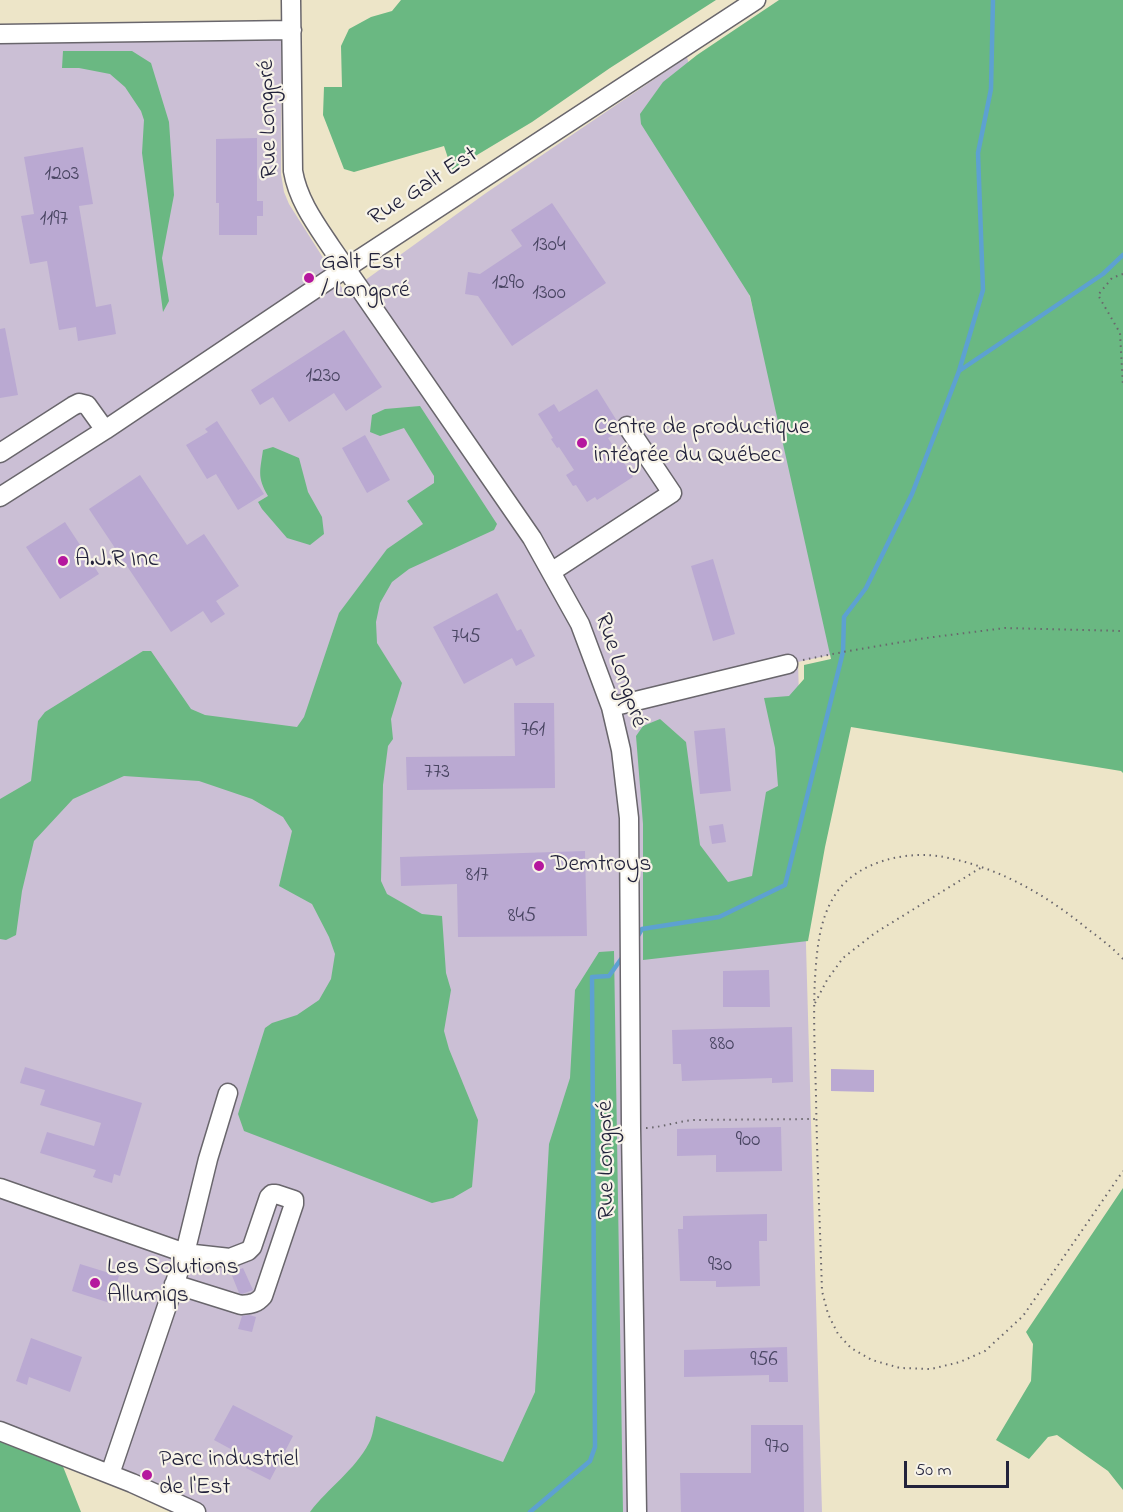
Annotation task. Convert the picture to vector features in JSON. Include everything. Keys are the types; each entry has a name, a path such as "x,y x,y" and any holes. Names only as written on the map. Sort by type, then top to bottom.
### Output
{"street":[{"name":"Rue Longpré","path":"291,0 292,157 295,183 300,196 307,211 532,538 580,624 611,707 621,750 629,818 637,1512"},
{"name":"Rue Galt Est","path":"0,497 756,0"},
{"path":"0,34 292,30"},
{"path":"0,453 79,403 87,405 105,430"},
{"path":"551,572 672,493 627,426"},
{"path":"611,707 788,664"},
{"path":"110,1474 185,1253 208,1160 228,1093"},
{"path":"0,1188 185,1253 230,1258 252,1247 272,1194 294,1200 263,1296 258,1302 241,1305 174,1284"},
{"path":"252,1247 277,1255"},
{"path":"0,1431 110,1474 196,1512"}],"path":[{"path":"1123,274 1112,278 1098,295 1119,333 1123,386"},
{"path":"788,664 926,638 1005,628 1123,631"},
{"path":"1123,959 1071,915 1024,885 983,867 934,855 899,857 876,863 850,877 835,894 820,928 813,1005 822,1291 828,1314 838,1334 851,1348 872,1360 900,1368 931,1369 960,1362 985,1350 1023,1316 1123,1171"},
{"path":"813,1005 826,980 843,958 875,933 983,867"},
{"path":"631,1128 667,1126 685,1120 816,1119"}],"shaded area":[{"path":"282,33 281,174 284,192 289,204 346,294 486,193 687,57 843,652 798,662 822,1512 196,1512 0,1431 0,39"}],"green space":[{"path":"401,0 716,0 610,68 532,122 452,170 444,146 354,172 344,169 323,115 324,87 342,87 341,46 349,29 371,17 392,11"},
{"path":"779,0 1123,0 1123,773 851,727 825,847 808,941 643,960 643,824 636,736 643,726 660,719 686,742 700,845 728,882 752,876 766,792 778,786 775,748 764,698 789,696 804,679 804,665 831,659 750,296 641,124 640,114 663,82 697,55"},
{"path":"63,51 132,51 151,63 169,122 174,195 162,258 169,301 163,312 142,153 144,120 141,111 125,87 110,74 79,68 62,68"},
{"path":"420,406 497,524 494,530 409,569 392,582 380,603 376,622 377,643 402,683 391,719 393,739 388,746 383,785 381,881 387,894 422,914 442,916 446,973 451,990 444,1031 478,1120 472,1187 453,1198 432,1203 244,1131 238,1114 265,1028 272,1023 297,1015 319,1000 331,979 335,954 312,904 279,886 292,831 283,817 252,799 199,781 124,776 73,799 34,841 22,891 16,935 6,940 0,939 0,799 31,781 38,721 45,712 143,651 151,651 191,709 205,715 297,727 304,717 339,613 387,549 423,524 407,501 434,483 434,476 404,428 380,436 370,432 372,415 385,409"},
{"path":"273,447 299,458 308,492 322,517 324,534 310,545 287,538 258,502 268,496 260,474 263,450"},
{"path":"614,951 623,1512 310,1512 363,1453 372,1437 376,1416 503,1462 535,1392 549,1144 570,1078 575,990 599,952"},
{"path":"1123,1188 1123,1490 1108,1471 1057,1435 1048,1437 1029,1459 996,1440 1031,1381 1033,1344 1026,1332"},
{"path":"0,1440 62,1464 81,1512 0,1512"}],"building":[{"path":"257,138 257,201 263,201 263,216 257,216 257,235 219,235 219,203 216,203 216,139"},
{"path":"83,147 93,204 79,206 96,307 111,304 116,334 78,341 76,327 59,330 47,261 30,264 21,216 34,214 24,157"},
{"path":"552,203 606,283 512,346 478,296 465,294 468,272 480,274 522,246 511,230"},
{"path":"5,328 18,395 0,398 0,329"},
{"path":"344,330 382,387 346,411 334,393 289,422 273,397 260,405 251,390"},
{"name":"Centre de productique intégrée du Québec","path":"597,389 617,421 612,428 615,434 608,438 633,477 597,500 595,497 587,502 566,475 574,470 551,439 553,438 538,414 554,404 559,412"},
{"path":"217,421 264,494 238,510 216,474 207,479 186,445 208,432 205,429"},
{"path":"365,435 390,480 367,493 342,448"},
{"path":"140,475 187,545 204,534 239,586 216,601 225,614 211,623 203,611 171,632 89,509"},
{"name":"A.J.R Inc","path":"65,522 99,574 60,599 26,547"},
{"path":"713,559 735,634 713,641 691,566"},
{"path":"497,593 517,631 521,629 535,656 516,666 512,658 464,684 433,627"},
{"path":"514,703 554,703 555,788 407,790 406,757 515,756"},
{"path":"725,728 731,791 700,794 694,731"},
{"path":"723,824 726,842 712,844 709,826"},
{"path":"585,851 587,936 458,937 457,884 401,886 400,857"},
{"path":"769,970 770,1007 723,1007 723,971"},
{"path":"792,1027 793,1082 772,1083 772,1078 682,1081 681,1064 673,1064 672,1030"},
{"path":"25,1067 142,1103 120,1176 114,1174 112,1183 93,1177 96,1170 40,1153 47,1132 94,1146 101,1123 40,1105 45,1090 20,1083"},
{"path":"831,1069 874,1070 874,1092 831,1091"},
{"path":"781,1127 782,1171 716,1172 716,1155 677,1156 677,1129"},
{"path":"767,1214 767,1241 759,1241 760,1286 716,1287 716,1281 680,1281 678,1229 683,1229 683,1216"},
{"name":"Les Solutions Allumiqs","path":"80,1264 119,1276 110,1303 72,1291"},
{"path":"243,1268 253,1290 242,1294 239,1293 231,1273"},
{"path":"242,1316 256,1317 252,1332 238,1329"},
{"path":"31,1338 82,1357 70,1392 29,1377 27,1385 16,1381"},
{"path":"787,1347 788,1382 769,1382 769,1375 684,1377 684,1350"},
{"path":"233,1405 293,1436 270,1480 246,1468 251,1460 214,1440"},
{"path":"751,1425 803,1425 804,1512 681,1512 680,1473 751,1473"}],"waterway":[{"path":"636,939 642,929 719,917 785,885 843,652 844,617 866,588 912,494 959,371 983,290 978,153 991,89 993,0"},
{"path":"959,371 1103,274 1123,255"},
{"path":"530,1512 590,1461 595,1447 592,977 609,976 624,955"}],"place":[{"name":"Galt Est / Longpré","path":"309,278"},
{"name":"Centre de productique intégrée du Québec","path":"582,443"},
{"name":"A.J.R Inc","path":"63,561"},
{"name":"Demtroys","path":"539,866"},
{"name":"Les Solutions Allumiqs","path":"95,1283"},
{"name":"Parc industriel de l'Est","path":"147,1475"}]}
